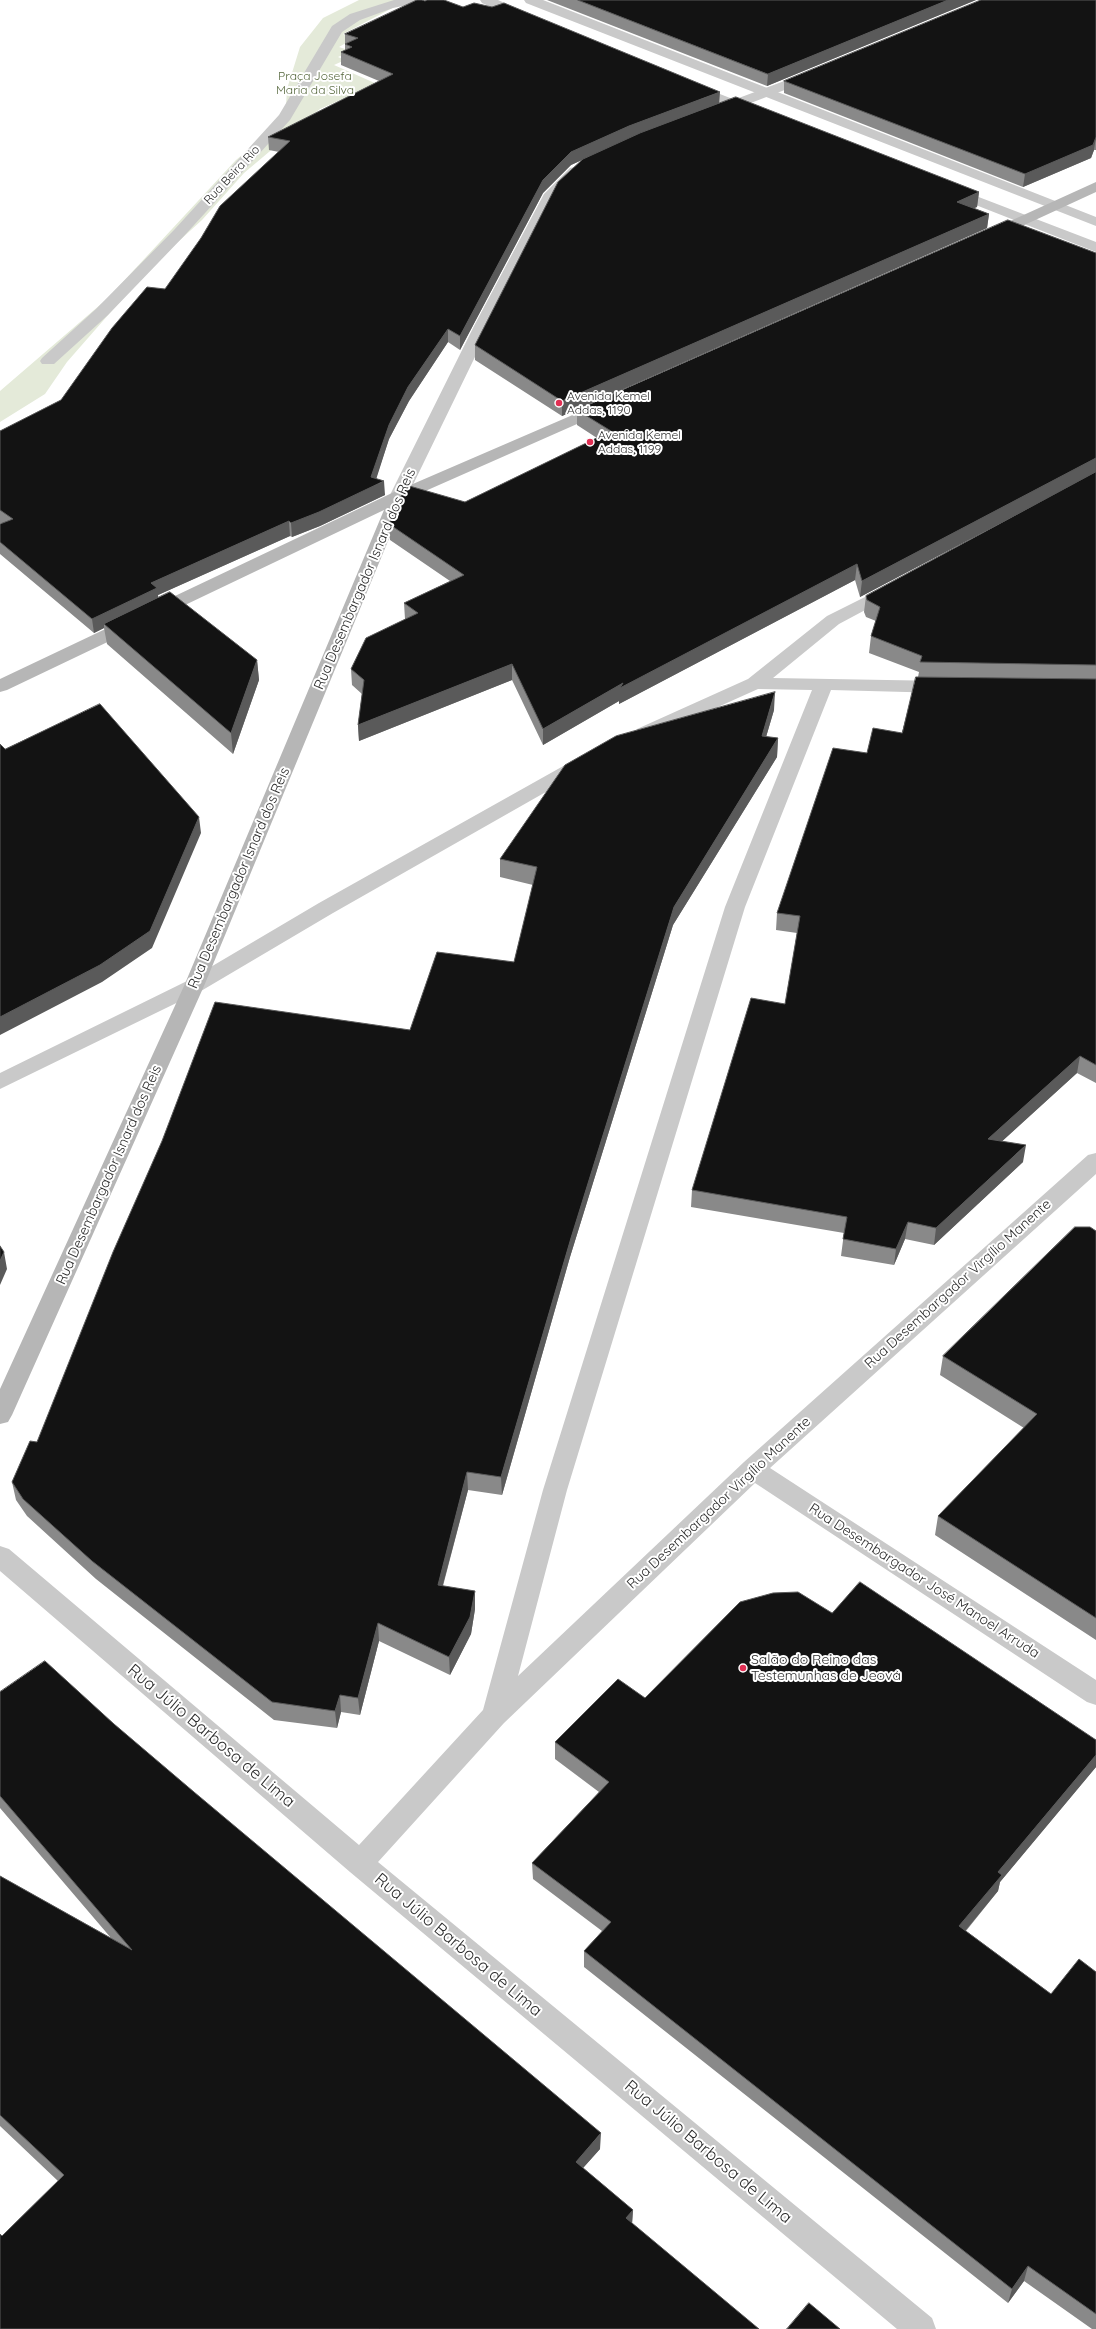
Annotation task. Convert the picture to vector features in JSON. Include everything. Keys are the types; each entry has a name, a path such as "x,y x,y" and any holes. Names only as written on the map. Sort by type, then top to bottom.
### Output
{"main road":[{"path":"974,243 1096,186"},
{"path":"0,686 398,497 617,401"},
{"name":"Rua Desembargador Isnard dos Reis","path":"0,1415 194,986 398,497"}],"street":[{"name":"Rua Beira Rio","path":"48,361 119,295 285,117 337,29 355,17 390,5 412,0"},
{"path":"531,0 1096,222"},
{"path":"494,1 537,22"},
{"path":"705,115 767,93 825,69"},
{"path":"682,83 763,116"},
{"name":"Rua Desembargador Isnard dos Reis","path":"398,497 482,326 551,194 577,169 591,162"},
{"path":"938,185 1096,248"},
{"path":"628,740 755,683 833,620 902,583"},
{"path":"755,683 963,688"},
{"path":"495,1715 555,1490 735,907 824,684"},
{"path":"0,1082 194,986 326,908 600,754"},
{"name":"Rua Desembargador Virgílio Manente","path":"360,1863 495,1715 753,1469 1095,1163"},
{"name":"Rua Desembargador José Manoel Arruda","path":"753,1469 1096,1694"},
{"name":"Rua Júlio Barbosa de Lima","path":"0,1556 360,1863 921,2329"}],"green space":[{"name":"Praça Josefa Maria da Silva","path":"359,0 393,0 402,3 343,34 351,40 339,47 351,51 338,57 345,60 334,65 377,84 320,109 244,173 202,220 158,260 109,314 67,362 45,394 0,422 0,391 108,298 236,160 254,145 277,121 286,106 287,89 300,47 323,18"}],"building":[{"path":"417,0 444,0 463,7 474,3 492,7 504,3 720,92 629,126 571,152 543,180 460,336 448,329 408,387 389,425 371,477 384,481 319,512 291,523 289,521 151,583 157,588 92,619 0,542 0,524 13,519 0,510 0,431 61,400 112,328 147,287 165,289 201,238 220,206 290,141 268,137 393,74 341,52 352,47 345,44 358,38 345,34"},
{"path":"578,0 948,0 768,74"},
{"path":"981,0 1096,0 1096,137 1093,145 1025,174 784,81"},
{"path":"736,97 979,192 957,202 989,214 562,401 475,345 558,182 583,159 640,133"},
{"path":"1008,220 1096,253 1096,458 862,581 857,564 620,688 623,683 543,729 512,664 358,725 364,680 351,669 366,638 418,613 404,603 464,575 389,524 406,485 465,502 611,431 577,410"},
{"path":"1096,472 1096,665 920,662 922,656 871,636 880,607 867,600 866,596"},
{"path":"170,592 257,660 231,733 104,624"},
{"path":"916,677 1096,679 1096,1065 1080,1056 988,1139 1026,1145 936,1228 908,1222 896,1249 843,1239 847,1217 692,1190 751,998 785,1004 800,916 777,913 833,748 867,753 873,728 902,733"},
{"path":"775,692 762,736 778,738 674,907 571,1238 501,1477 467,1472 438,1585 475,1591 470,1617 449,1657 378,1623 358,1698 340,1695 335,1711 272,1702 92,1561 23,1499 12,1482 30,1441 37,1442 113,1252 162,1141 215,1002 410,1030 437,952 514,962 537,867 500,859 565,765 616,736"},
{"path":"100,704 199,817 150,931 100,965 0,1017 0,744 5,749"},
{"path":"1075,1227 1090,1227 1096,1231 1096,1618 938,1516 1037,1414 943,1356"},
{"path":"0,1246 4,1252 0,1261"},
{"path":"860,1582 1096,1740 1096,1755 998,1872 1002,1875 959,1926 1051,1994 1079,1959 1096,1972 1096,2314 1028,2266 1012,2289 584,1951 611,1922 532,1863 609,1782 555,1742 618,1679 645,1698 740,1602 773,1593 798,1592 832,1613"},
{"path":"45,1661 114,1724 194,1792 601,2133 576,2162 633,2210 626,2218 759,2329 0,2329 0,2234 2,2236 64,2175 0,2115 0,1876 132,1950 0,1796 0,1692"},
{"path":"809,2303 840,2329 787,2329"}],"place":[{"name":"Avenida Kemel Addas, 1190","path":"559,403"},
{"name":"Avenida Kemel Addas, 1199","path":"590,442"},
{"name":"Salão do Reino das Testemunhas de Jeová","path":"743,1668"}]}
